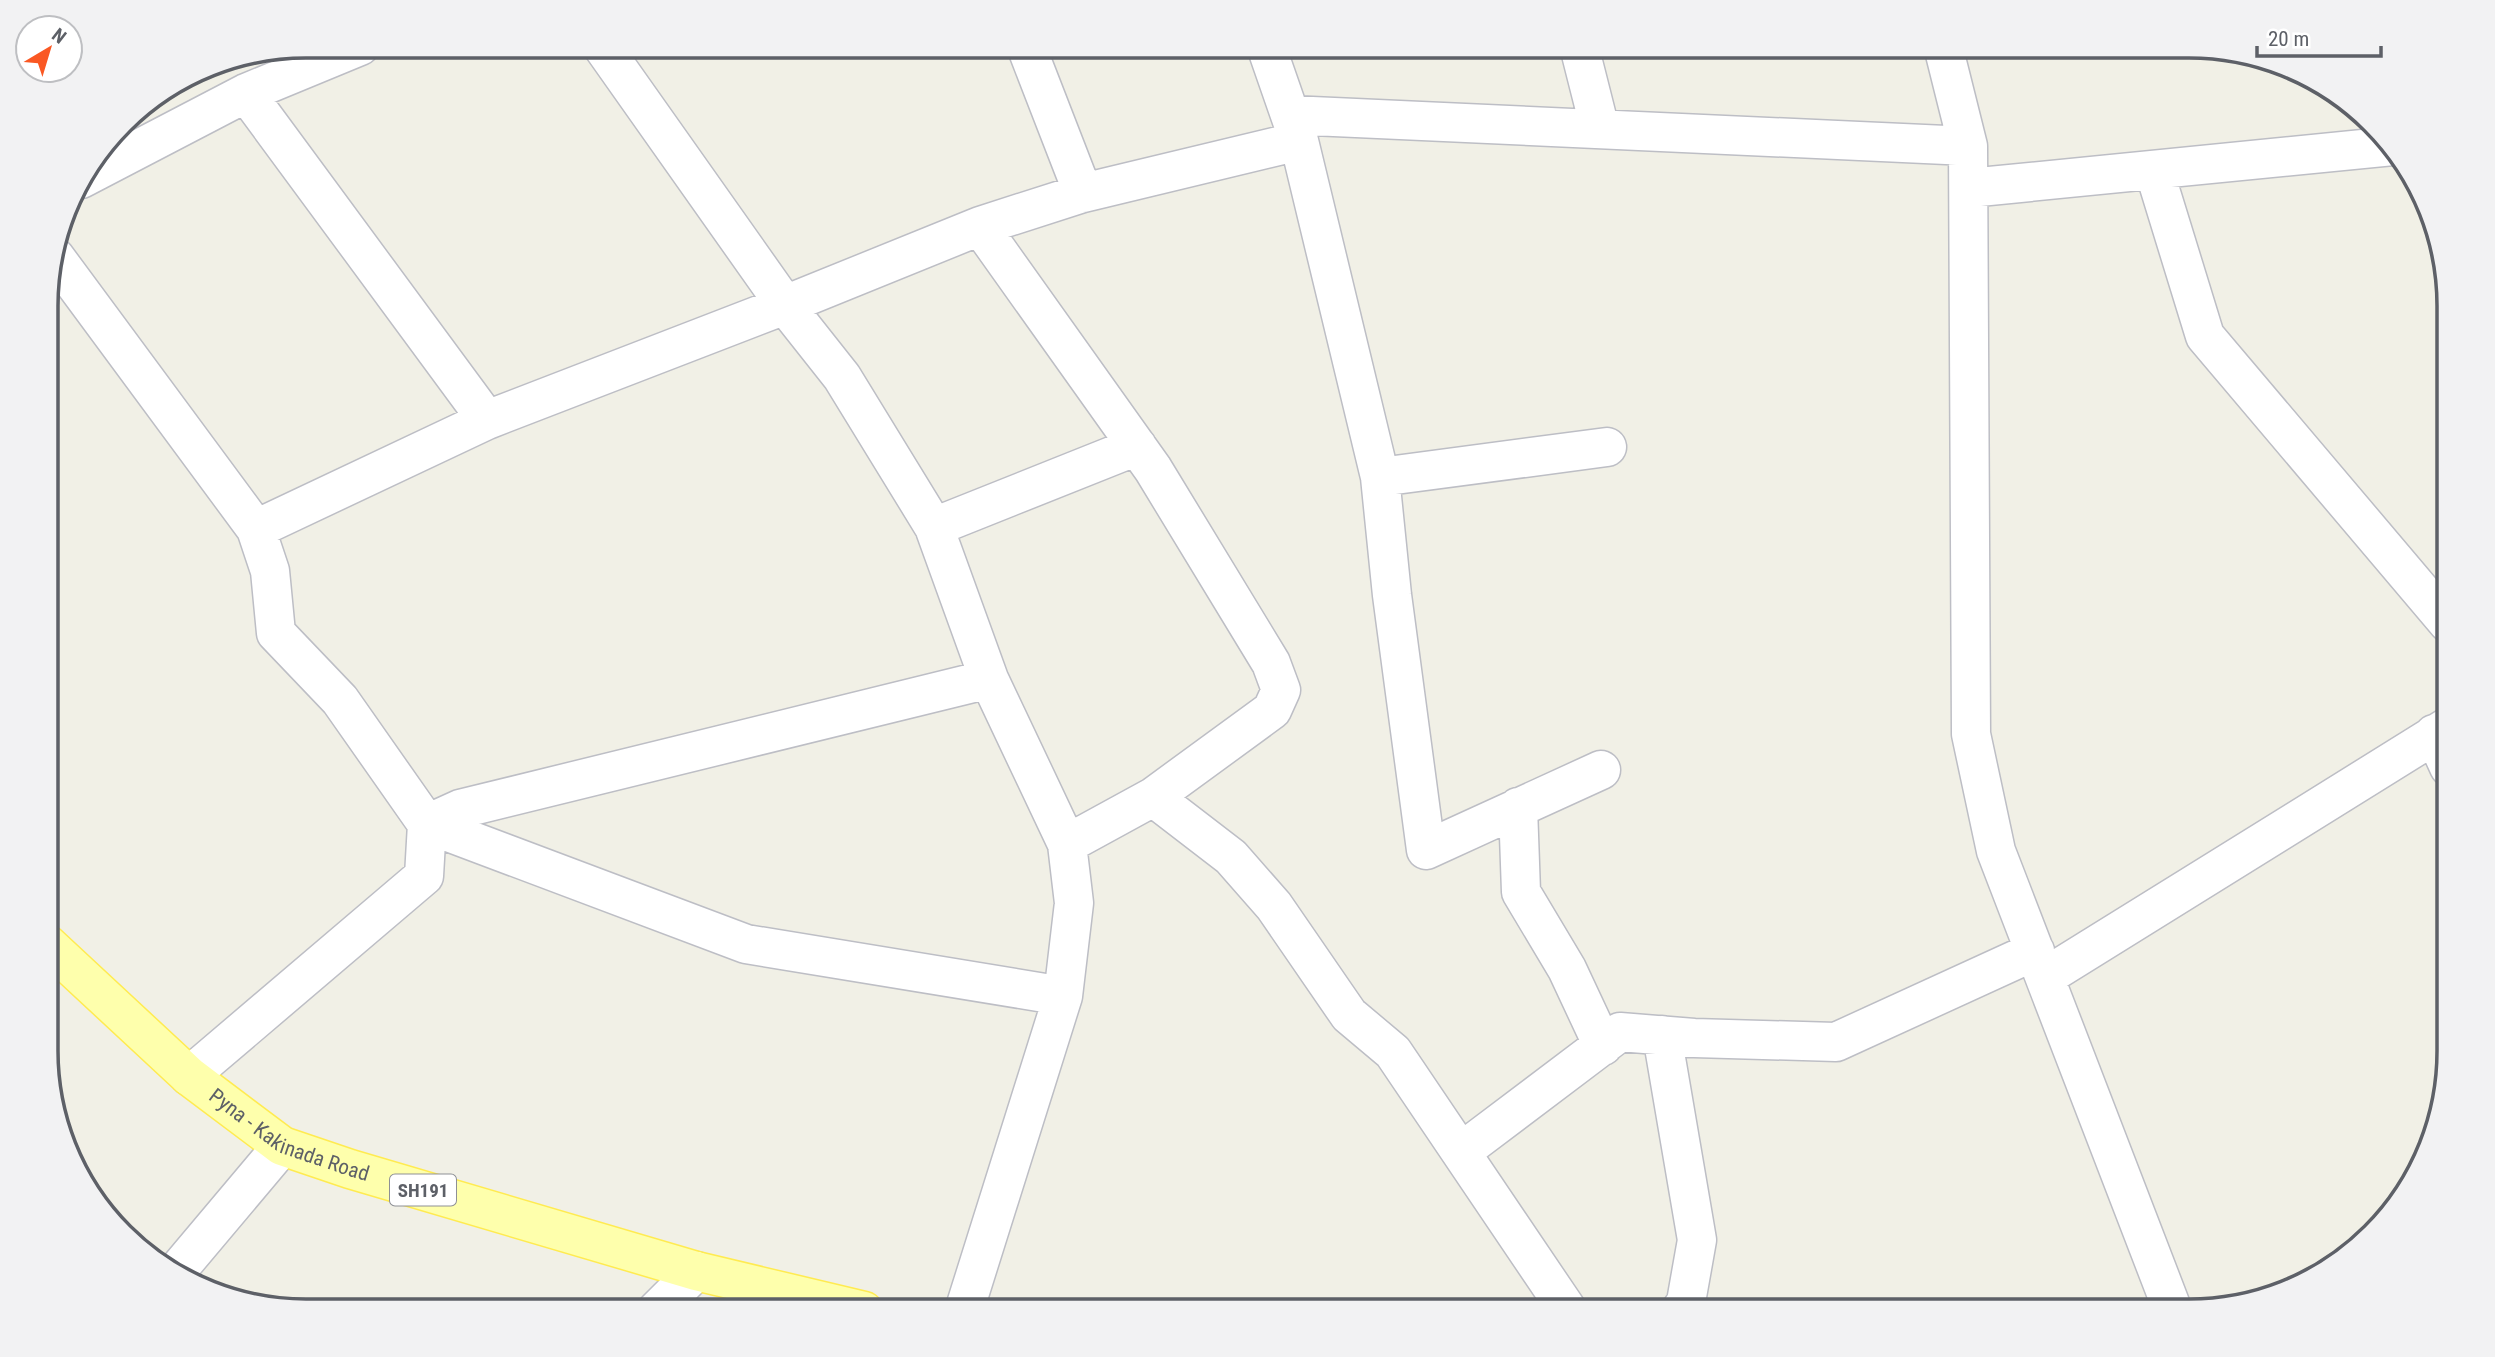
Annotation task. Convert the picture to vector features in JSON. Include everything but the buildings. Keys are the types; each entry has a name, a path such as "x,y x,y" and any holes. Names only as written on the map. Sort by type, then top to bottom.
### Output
{"main road":[{"name":"Pyna - Kakinada Road","path":"58,954 189,1076 282,1146 350,1169 696,1271 814,1299"}],"street":[{"path":"99,170 246,93 331,58"},
{"path":"610,58 785,305 842,377 934,527 989,679 1067,844 1074,903 1063,996 968,1299"},
{"path":"1032,58 1083,193"},
{"path":"1270,58 1294,128 1380,477 1392,595 1426,850 1601,769"},
{"path":"1582,58 1600,129"},
{"path":"1946,58 1968,146 1971,734 1996,851 2168,1299"},
{"path":"246,93 487,420"},
{"path":"256,529 487,420 785,305 980,226 1294,128 1600,129 1968,146"},
{"path":"1969,188 2380,147"},
{"path":"2154,170 2205,336 2437,610"},
{"path":"980,226 1137,446 1271,663 1281,691 1272,710 1153,797 1067,844"},
{"path":"62,266 256,529 270,571 276,632 340,700 427,824 746,944 1063,996"},
{"path":"934,527 1137,446"},
{"path":"1380,477 1607,447"},
{"path":"427,824 460,809 989,679"},
{"path":"1461,1152 1620,1032 1836,1042 2040,964 2437,746"},
{"path":"1153,797 1231,857 1274,906 1349,1016 1392,1052 1560,1299"},
{"path":"1518,807 1521,892 1567,969 1603,1046"},
{"path":"189,1076 424,876 427,824"},
{"path":"1662,1035 1697,1240 1687,1299"},
{"path":"181,1266 282,1146"},
{"path":"668,1299 696,1271"}]}
